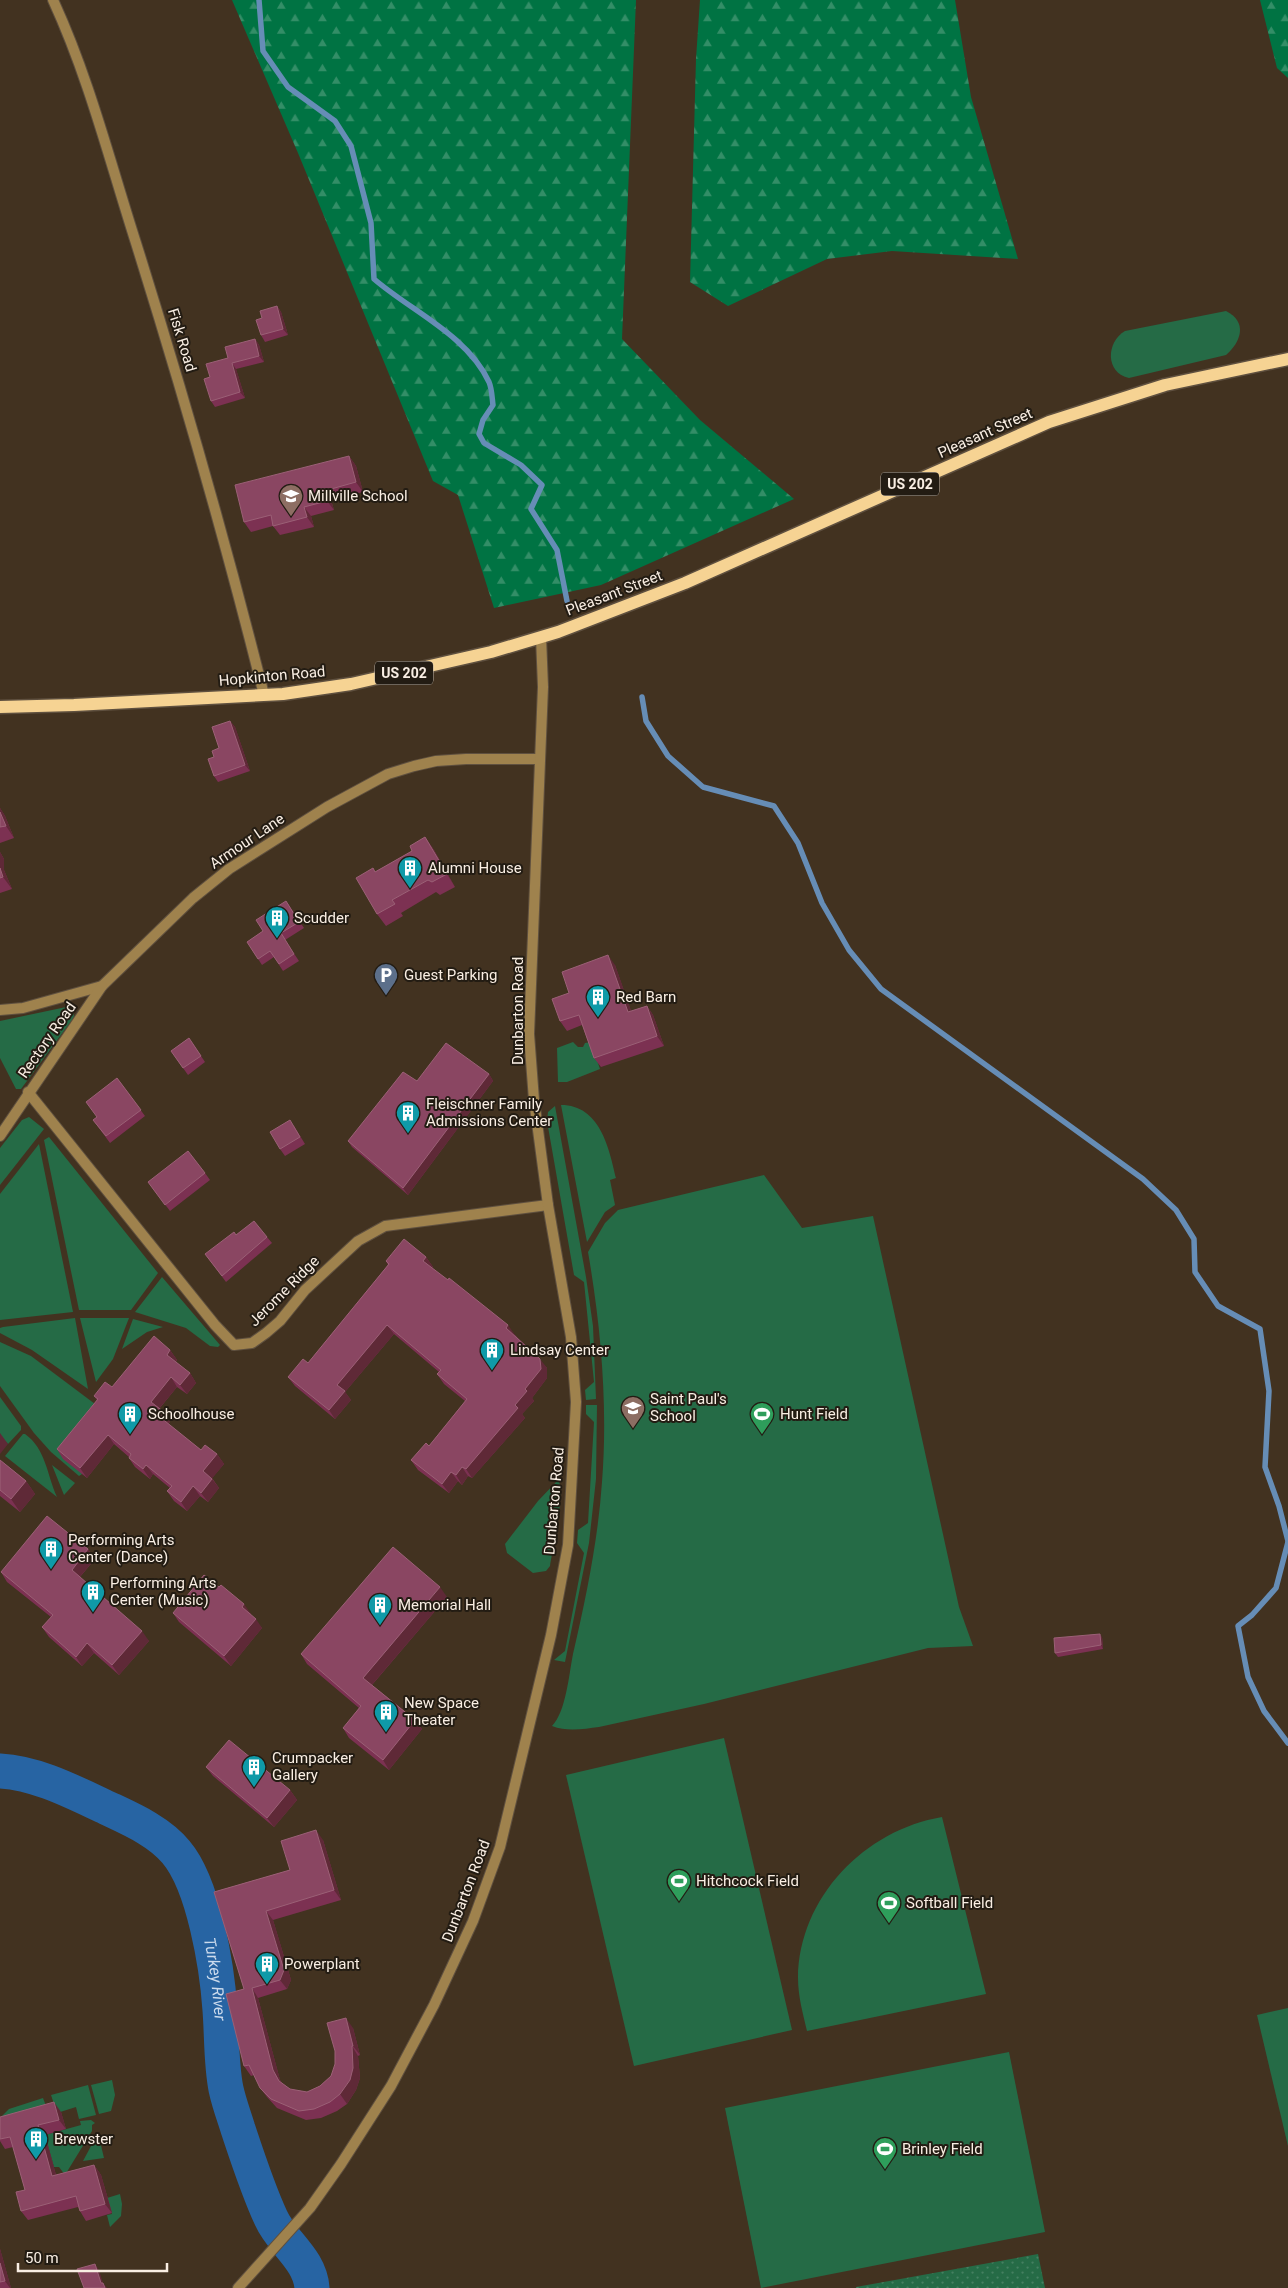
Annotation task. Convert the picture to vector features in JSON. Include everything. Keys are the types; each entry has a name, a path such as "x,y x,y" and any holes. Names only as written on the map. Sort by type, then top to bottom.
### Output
{"main road":[{"name":"Pleasant Street","path":"540,637 685,583 1049,422 1165,385 1288,359"},
{"name":"Hopkinton Road","path":"0,707 264,695 351,684 481,654 540,637"}],"street":[{"name":"Fisk Road","path":"53,0 88,91 178,378 236,584 264,695"},
{"name":"Dunbarton Road","path":"239,2287 310,2208 341,2164 390,2086 434,2005 472,1921 500,1847 546,1661 568,1545 576,1402 571,1337 548,1205 534,1100 530,1034 543,687 540,637"},
{"name":"Armour Lane","path":"0,1010 23,1008 102,986 193,898 215,881 327,807 388,774 436,761 540,759"},
{"name":"Rectory Road","path":"0,1136 28,1092 102,986"},
{"name":"Jerome Ridge","path":"28,1092 215,1325 234,1345 252,1343 266,1333 280,1321 305,1290 358,1241 385,1226 548,1205"}],"green space":[{"path":"232,0 636,0 622,339 700,420 794,499 601,585 494,608 458,495 433,481 298,153"},
{"path":"700,0 955,0 971,97 1018,259 892,251 827,259 728,306 690,282 696,59"},
{"path":"1260,0 1288,0 1288,78 1277,68"},
{"path":"1226,311 1237,321 1240,326 1240,332 1235,344 1226,355 1129,378 1121,375 1112,364 1111,357 1114,342 1125,331"},
{"path":"71,1006 74,1016 72,1020 21,1089 16,1089 0,1058 0,1021"},
{"path":"573,1042 578,1047 583,1047 585,1043 591,1042 600,1069 567,1082 558,1082 557,1048"},
{"path":"561,1105 574,1107 585,1112 594,1120 606,1142 616,1178 610,1180 615,1205 605,1212 587,1242"},
{"path":"555,1106 593,1326 596,1399 586,1400 585,1390 594,1382 584,1282 574,1275 547,1121 548,1112"},
{"path":"29,1117 44,1129 0,1185 0,1148 22,1120"},
{"path":"49,1137 158,1273 131,1310 79,1310 44,1140"},
{"path":"39,1144 73,1312 0,1320 0,1194"},
{"name":"Hunt Field","path":"764,1175 802,1228 873,1216 959,1607 973,1646 928,1648 704,1704 599,1727 570,1729 552,1726 561,1712 564,1702 591,1569 602,1482 604,1396 597,1309 588,1252 605,1223 618,1210"},
{"path":"162,1277 220,1345 218,1347 210,1346 186,1328 135,1312"},
{"path":"75,1318 88,1389 32,1350 0,1333 0,1328 3,1327"},
{"path":"80,1318 129,1318 113,1359 96,1382"},
{"path":"133,1319 163,1327 147,1332 122,1349"},
{"path":"0,1342 31,1356 103,1410 82,1474 79,1476 51,1452 34,1433 0,1386"},
{"path":"0,1397 21,1426 21,1430 8,1444 0,1437"},
{"path":"586,1405 597,1405 596,1479 589,1543 565,1662 554,1660 565,1651 584,1553 577,1543 578,1530 588,1523 594,1422 586,1414"},
{"path":"23,1434 32,1440 42,1455 57,1497 5,1456"},
{"path":"52,1465 75,1483 64,1495"},
{"path":"558,1480 560,1485 560,1507 550,1566 546,1571 533,1573 507,1553 505,1544 538,1501"},
{"name":"Hitchcock Field","path":"724,1738 792,2030 634,2066 566,1775"},
{"name":"Softball Field","path":"942,1817 986,1994 807,2031 798,1985 801,1948 810,1920 824,1895 842,1872 863,1852 887,1836 914,1824"},
{"path":"1288,2008 1288,2146 1257,2015"},
{"name":"Brinley Field","path":"1009,2052 1045,2232 761,2288 725,2108"},
{"path":"112,2080 115,2095 111,2111 99,2114 91,2085"},
{"path":"88,2085 96,2115 79,2119 76,2107 57,2113 51,2095"},
{"path":"43,2098 46,2106 0,2118 9,2109"},
{"path":"91,2120 95,2123 92,2125 92,2131 65,2175 59,2167 54,2167 45,2135 81,2125 80,2121"},
{"path":"98,2133 104,2158 83,2161"},
{"path":"120,2194 122,2204 121,2216 110,2227 107,2215 112,2214 107,2198"},
{"path":"1038,2254 1045,2288 856,2288 856,2287"}],"building":[{"path":"277,306 283,329 261,335 256,320 262,318 260,311"},
{"path":"255,339 259,356 232,363 240,392 211,401 204,379 210,377 206,364 228,358 225,347"},
{"path":"349,456 356,482 324,491 327,501 304,507 307,517 273,526 271,515 244,522 235,485"},
{"path":"230,721 245,765 214,776 208,759 214,757 212,751 219,748 212,727"},
{"path":"0,812 6,826 0,827"},
{"path":"425,837 447,874 432,882 428,880 392,900 395,904 377,914 356,878 373,868 375,872 412,851 410,846"},
{"name":"Scudder","path":"286,901 299,922 281,933 294,954 279,964 270,951 258,959 247,942 263,931 256,920"},
{"name":"Red Barn","path":"608,955 628,1012 647,1006 657,1036 594,1058 579,1015 560,1021 552,999 569,993 562,972"},
{"path":"189,1038 201,1056 183,1068 171,1051"},
{"name":"Fleischner Family Admissions Center","path":"446,1043 489,1074 403,1188 348,1141 403,1072 417,1081"},
{"path":"117,1078 141,1110 106,1136 93,1120 97,1117 86,1102"},
{"path":"290,1120 300,1137 280,1149 270,1132"},
{"path":"188,1151 205,1173 165,1205 148,1182"},
{"path":"254,1221 267,1237 222,1276 205,1254 234,1232 236,1235"},
{"name":"Lindsay Center","path":"404,1239 426,1257 423,1261 448,1280 449,1278 508,1325 506,1328 540,1359 541,1369 525,1389 527,1391 515,1405 518,1408 466,1469 462,1467 456,1475 451,1472 442,1484 411,1460 426,1443 429,1446 467,1399 437,1374 441,1370 387,1325 337,1385 345,1391 329,1410 288,1377 303,1359 308,1363 389,1264 386,1261"},
{"name":"Schoolhouse","path":"154,1336 170,1350 167,1355 190,1373 180,1385 171,1377 151,1402 164,1412 160,1417 201,1450 205,1445 217,1454 203,1471 212,1479 201,1493 193,1486 181,1502 167,1491 172,1486 146,1465 143,1469 129,1458 131,1454 108,1435 80,1468 57,1449 98,1399 94,1396 105,1382 112,1387"},
{"path":"0,1460 26,1481 11,1499 0,1490"},
{"path":"47,1516 88,1549 72,1570 142,1631 112,1665 87,1643 76,1657 42,1627 53,1615 1,1572"},
{"name":"Memorial Hall","path":"393,1547 440,1587 363,1678 415,1720 383,1760 343,1728 361,1706 301,1654"},
{"path":"204,1575 219,1587 221,1585 244,1604 242,1607 256,1619 224,1656 173,1613"},
{"path":"1100,1634 1101,1645 1055,1653 1054,1638"},
{"name":"Crumpacker Gallery","path":"229,1740 290,1790 267,1818 206,1767"},
{"name":"Powerplant","path":"316,1830 334,1890 266,1911 284,1970 280,1980 252,1988 273,2070 279,2081 290,2089 307,2092 320,2086 331,2076 335,2064 335,2051 327,2023 346,2018 353,2046 353,2068 350,2080 340,2094 330,2102 314,2109 299,2111 271,2099 260,2088 249,2065 244,2066 226,1994 244,1989 214,1892 290,1870 281,1841"},
{"name":"Brewster","path":"54,2102 59,2120 38,2125 52,2176 94,2165 105,2204 80,2211 76,2196 21,2211 16,2192 25,2190 10,2137 0,2139 0,2117"},
{"path":"0,2263 5,2281 0,2282"},
{"path":"95,2264 101,2283 103,2283 105,2288 84,2288 77,2269"}],"waterway":[{"path":"259,0 263,51 288,87 335,121 351,146 371,223 374,279 453,337 479,365 489,382 493,405 483,420 479,434 484,443 521,465 542,485 531,509 557,550 567,601"},
{"path":"642,697 646,721 668,756 703,787 774,806 798,843 822,903 849,950 881,989 1143,1179 1176,1210 1194,1239 1195,1272 1218,1306 1260,1329 1269,1391 1265,1467 1279,1506 1288,1541"},
{"path":"1288,1542 1276,1588 1252,1615 1238,1626 1248,1677 1264,1711 1288,1743"},
{"name":"Turkey River","path":"0,1771 13,1772 40,1779 78,1794 132,1820 161,1837 176,1852 186,1866 201,1905 212,1950 221,2020 223,2070 230,2104 253,2174 271,2218 306,2268 312,2288"}],"place":[{"name":"Millville School","path":"291,517"},
{"name":"Alumni House","path":"410,889"},
{"name":"Scudder","path":"277,939"},
{"name":"Guest Parking","path":"386,996"},
{"name":"Red Barn","path":"598,1018"},
{"name":"Fleischner Family Admissions Center","path":"408,1134"},
{"name":"Lindsay Center","path":"492,1371"},
{"name":"Saint Paul's School","path":"633,1429"},
{"name":"Schoolhouse","path":"130,1435"},
{"name":"Hunt Field","path":"762,1435"},
{"name":"Performing Arts Center (Dance)","path":"51,1570"},
{"name":"Performing Arts Center (Music)","path":"93,1613"},
{"name":"Memorial Hall","path":"380,1626"},
{"name":"New Space Theater","path":"386,1733"},
{"name":"Crumpacker Gallery","path":"254,1788"},
{"name":"Hitchcock Field","path":"679,1902"},
{"name":"Softball Field","path":"889,1924"},
{"name":"Powerplant","path":"267,1985"},
{"name":"Brewster","path":"36,2160"},
{"name":"Brinley Field","path":"885,2170"}]}
